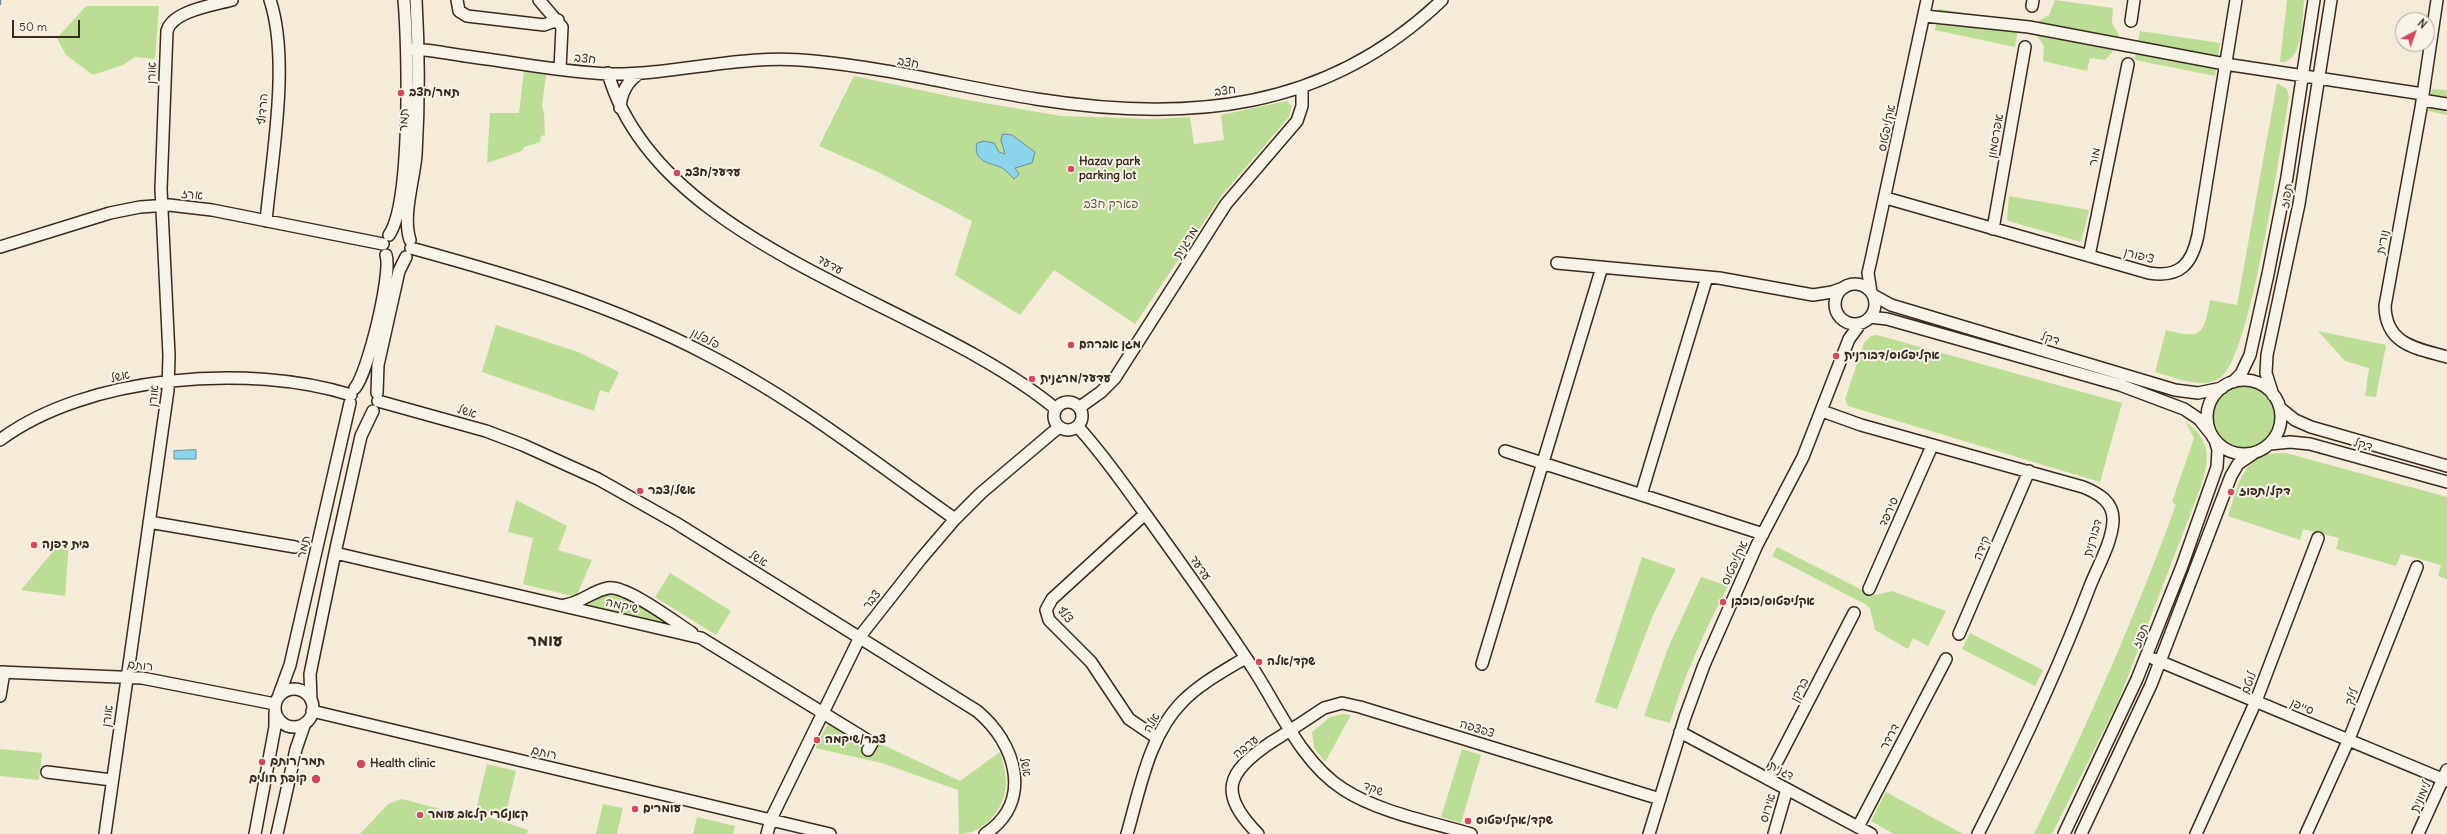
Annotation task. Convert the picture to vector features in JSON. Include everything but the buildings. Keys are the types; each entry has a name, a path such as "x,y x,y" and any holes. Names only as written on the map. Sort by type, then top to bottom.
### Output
{"street":[{"name":"אורן","path":"105,834 168,381 169,355 162,206 168,28 171,22 180,16 232,0"},
{"name":"הרדוף","path":"266,221 279,71 277,30 270,0"},
{"name":"תמר","path":"255,834 275,728 276,704 290,665 352,396 367,363 388,275 386,245 396,215 404,155 407,49 404,0"},
{"name":"תמר","path":"310,700 310,674 335,553 361,436 376,402 378,365 399,271 409,248 408,220 417,138 418,49 416,0"},
{"path":"457,0 459,11 467,16 544,25 558,20"},
{"path":"539,0 558,20 562,33 560,69"},
{"name":"חצב","path":"407,49 418,49 560,69 608,74 640,73 735,60 794,59 830,63 1054,102 1142,109 1224,104 1302,88 1347,69 1392,42 1442,0"},
{"name":"אקליפטוס","path":"1872,294 1868,273 1886,198 1928,0"},
{"path":"2131,21 2134,0"},
{"name":"ציפורן","path":"1886,198 1993,230 2149,273 2165,274 2180,270 2191,257 2198,235 2236,0"},
{"name":"תפוז","path":"2233,382 2241,374 2250,355 2279,220 2314,0"},
{"name":"תפוז","path":"2273,395 2266,373 2266,355 2294,229 2331,0"},
{"name":"נורית","path":"2436,0 2422,97 2386,297 2385,316 2391,332 2399,339 2409,345 2447,357"},
{"path":"1925,16 2029,27 2226,64 2319,78 2422,97 2447,104"},
{"name":"אפרסמון","path":"1993,230 2025,47"},
{"name":"מור","path":"2088,256 2128,64"},
{"path":"620,109 624,89 630,80 640,73"},
{"name":"עדעד","path":"608,74 620,109 635,136 652,156 687,190 724,219 786,257 984,360 1056,409"},
{"name":"מרגנית","path":"1080,407 1101,392 1115,378 1226,204 1252,171 1293,126 1302,106 1302,88"},
{"name":"ארז","path":"0,247 110,213 162,206 197,208 386,245"},
{"path":"402,233 409,248 396,260 386,245 402,233"},
{"name":"פלפלון","path":"409,248 516,277 572,296 684,343 738,371 791,403 955,519"},
{"name":"אקליפטוס","path":"1854,284 1871,260"},
{"path":"1557,263 1707,277 1807,294 1824,294 1854,284 1865,287 1872,294 1875,307 1870,318 1860,324 1849,323 1842,319 1836,309 1824,301 1807,294"},
{"path":"1482,664 1602,267"},
{"path":"1641,495 1707,277"},
{"path":"1836,309 1836,298 1843,288"},
{"name":"דקל","path":"1872,294 1891,305 2175,390 2198,393 2222,388"},
{"name":"דקל","path":"1870,318 1887,319 2120,385 2184,409 2199,419 2213,437"},
{"name":"אקליפטוס","path":"1842,319 1844,337 1842,355"},
{"name":"אקליפטוס","path":"1649,834 1680,732 1714,639 1763,534 1803,457 1822,411 1842,355 1860,324"},
{"name":"אשל","path":"0,440 23,425 68,406 118,391 168,381 258,380 304,384 352,396"},
{"path":"2085,833 2161,662 2231,476 2238,464 2270,444 2279,429 2280,408 2273,395 2256,382 2241,380 2233,382 2222,388 2209,406 2207,420 2213,437 2233,452 2254,453"},
{"path":"368,386 376,402 360,413 352,396 368,386"},
{"name":"אשל","path":"376,402 486,431 554,458 598,479 676,523 977,711 1000,735 1014,772 1014,795 1004,816 984,834"},
{"path":"1067,402 1080,407 1083,418 1078,427 1069,430 1059,427 1054,420 1056,409 1067,402"},
{"name":"דקל","path":"2280,408 2295,420 2310,427 2447,466"},
{"name":"דבורנית","path":"1822,411 1861,425 1932,446 2029,471 2083,487 2098,494 2109,505 2113,520 2096,573 2060,660 1978,834"},
{"name":"צבר","path":"767,834 771,820 860,637 920,560 955,519 981,493 1059,427"},
{"name":"עדעד","path":"1078,427 1100,453 1145,514 1246,658 1291,730"},
{"name":"תפוז","path":"2064,834 2109,741 2146,656 2214,476 2218,459 2213,437"},
{"name":"דקל","path":"2270,444 2290,442 2310,444 2447,482"},
{"name":"סירפד","path":"1869,589 1932,446"},
{"path":"1505,451 1763,534"},
{"name":"קידה","path":"1959,634 2029,471"},
{"name":"צלף","path":"1145,514 1052,599 1046,607 1046,613 1052,624 1094,666 1124,714 1139,728 1157,738"},
{"path":"149,522 295,547"},
{"name":"לוטם","path":"2196,834 2255,701 2318,538"},
{"name":"שיקמה","path":"335,553 700,638 822,714 872,743 868,750"},
{"name":"לילך","path":"2306,834 2348,740 2417,567"},
{"path":"560,605 578,602 606,588 618,589 700,638"},
{"name":"ברקן","path":"1768,779 1854,613"},
{"name":"סייפן","path":"2146,656 2348,740 2446,777"},
{"name":"אלה","path":"1129,833 1157,738 1167,721 1183,701 1204,684 1246,658"},
{"name":"דרדר","path":"1858,827 1946,659"},
{"path":"0,696 2,672"},
{"name":"רותם","path":"2,672 164,681 276,704"},
{"path":"277,834 296,749 305,723 312,711 310,700 303,691 296,689 288,690 276,704 281,722 288,726 298,726 305,723"},
{"name":"צפצפה","path":"1291,730 1329,706 1342,703 1350,704 1660,798"},
{"name":"רותם","path":"312,711 771,820"},
{"name":"ערבה","path":"1258,834 1244,820 1234,803 1232,786 1234,778 1240,766 1251,756 1291,730"},
{"name":"שקד","path":"1291,730 1321,770 1349,793 1380,806 1471,834"},
{"name":"דגנית","path":"1680,732 1871,834"},
{"path":"47,772 112,780"},
{"name":"לימונית","path":"2418,834 2446,777"},
{"name":"אירוס","path":"1774,834 1787,789"},
{"path":"771,820 830,834"}],"green space":[{"path":"2055,0 2113,8 2112,23 2119,35 2116,48 2105,60 2090,58 2087,71 2043,61 2044,46 2035,33 2037,22 2049,15"},
{"path":"2287,0 2304,0 2302,28 2298,48 2294,56 2288,61 2280,62"},
{"path":"86,6 159,6 155,59 135,57 123,65 93,75 66,55 57,38"},
{"path":"1939,9 2019,22 2015,47 1935,30"},
{"path":"2140,31 2220,43 2215,76 2135,60"},
{"path":"524,71 546,74 542,106 544,113 545,135 541,136 540,142 524,147 522,151 487,163 490,113 519,113"},
{"name":"פארק חצב","path":"854,76 967,100 1061,116 1153,119 1190,117 1194,144 1224,140 1221,115 1287,101 1292,106 1289,117 1222,195 1135,324 1054,270 1020,315 955,275 972,221 880,173 819,146"},
{"path":"2277,83 2287,89 2289,97 2263,247 2243,332 2232,362 2220,378 2205,383 2197,383 2155,372 2166,330 2187,334 2199,332 2206,320 2210,300 2237,305"},
{"path":"2432,89 2447,90 2447,115 2428,111"},
{"path":"2009,196 2089,210 2081,242 2009,221 2007,219"},
{"path":"496,325 578,352 619,372 609,393 600,390 594,411 482,372"},
{"path":"2318,331 2386,345 2376,397 2365,396 2369,368 2345,361"},
{"path":"1877,335 2122,403 2100,482 1848,406 1845,399 1864,343 1871,336"},
{"path":"2244,383 2257,386 2268,393 2275,404 2278,417 2275,430 2268,441 2257,448 2244,451 2231,448 2220,441 2213,430 2210,417 2213,404 2220,393 2231,386"},
{"path":"2185,421 2194,428 2200,436 2206,451 2206,469 2200,489 2118,702 2052,834 2034,834 2110,671 2176,505 2172,502 2194,438"},
{"path":"2275,453 2286,453 2447,497 2447,579 2438,576 2441,565 2401,554 2396,566 2336,549 2339,538 2303,529 2300,540 2228,516 2238,485 2247,468 2254,461 2263,456"},
{"path":"516,500 567,526 558,550 592,560 577,595 572,596 523,584 533,538 508,532"},
{"path":"69,543 65,596 21,590 59,544"},
{"path":"1777,547 1870,594 1876,595 1892,591 1946,611 1928,646 1913,638 1908,649 1875,630 1870,608 1865,604 1772,556"},
{"path":"1642,557 1676,569 1653,615 1617,709 1595,702"},
{"path":"670,573 731,611 716,635 655,597"},
{"path":"1701,577 1728,586 1696,653 1670,723 1644,716 1668,648"},
{"path":"611,592 623,594 679,629 580,604"},
{"path":"1970,633 2043,670 2035,686 1962,649"},
{"path":"1342,714 1351,715 1325,762 1314,748 1312,732 1330,717"},
{"path":"828,723 875,750 879,743 960,781 1000,752 1006,780 1005,793 1002,802 992,818 985,825 977,830 959,834 958,790 882,763 815,748"},
{"path":"0,749 42,753 39,780 0,776"},
{"path":"1462,749 1481,755 1461,823 1441,817"},
{"path":"487,764 516,771 505,817 476,809"},
{"path":"1886,792 1963,834 1894,834 1871,821"},
{"name":"קאנטרי קלאב עומר","path":"402,799 471,817 476,813 528,830 527,834 360,834 388,804"},
{"path":"603,804 623,808 617,834 596,834"},
{"path":"697,817 735,826 733,834 693,834"}],"water":[{"path":"1003,134 1012,135 1035,152 1032,163 1015,168 1019,174 1014,179 1004,169 982,160 977,154 977,143 984,141 994,143 999,152 1005,154 1001,140"},
{"path":"196,450 196,459 174,459 174,451"}],"place":[{"name":"תמר/חצב","path":"401,93"},
{"name":"Hazav park parking lot","path":"1071,169"},
{"name":"עדעד/חצב","path":"677,173"},
{"name":"מגן אברהם","path":"1071,345"},
{"name":"אקליפטוס/דבורנית","path":"1836,356"},
{"name":"עדעד/מרגנית","path":"1032,379"},
{"name":"אשל/צבר","path":"640,491"},
{"name":"דקל/תפוז","path":"2231,492"},
{"name":"בית דפנה","path":"34,545"},
{"name":"אקליפטוס/כוכבן","path":"1723,602"},
{"name":"שקד/אלה","path":"1259,662"},
{"name":"צבר/שיקמה","path":"817,740"},
{"name":"תמר/רותם","path":"262,762"},
{"name":"Health clinic","path":"361,764"},
{"name":"קופת חולים","path":"316,779"},
{"name":"עומרים","path":"635,809"},
{"name":"קאנטרי קלאב עומר","path":"420,815"},
{"name":"שקד/אקליפטוס","path":"1468,821"}],"district":[{"name":"עומר","path":"545,641"}]}
